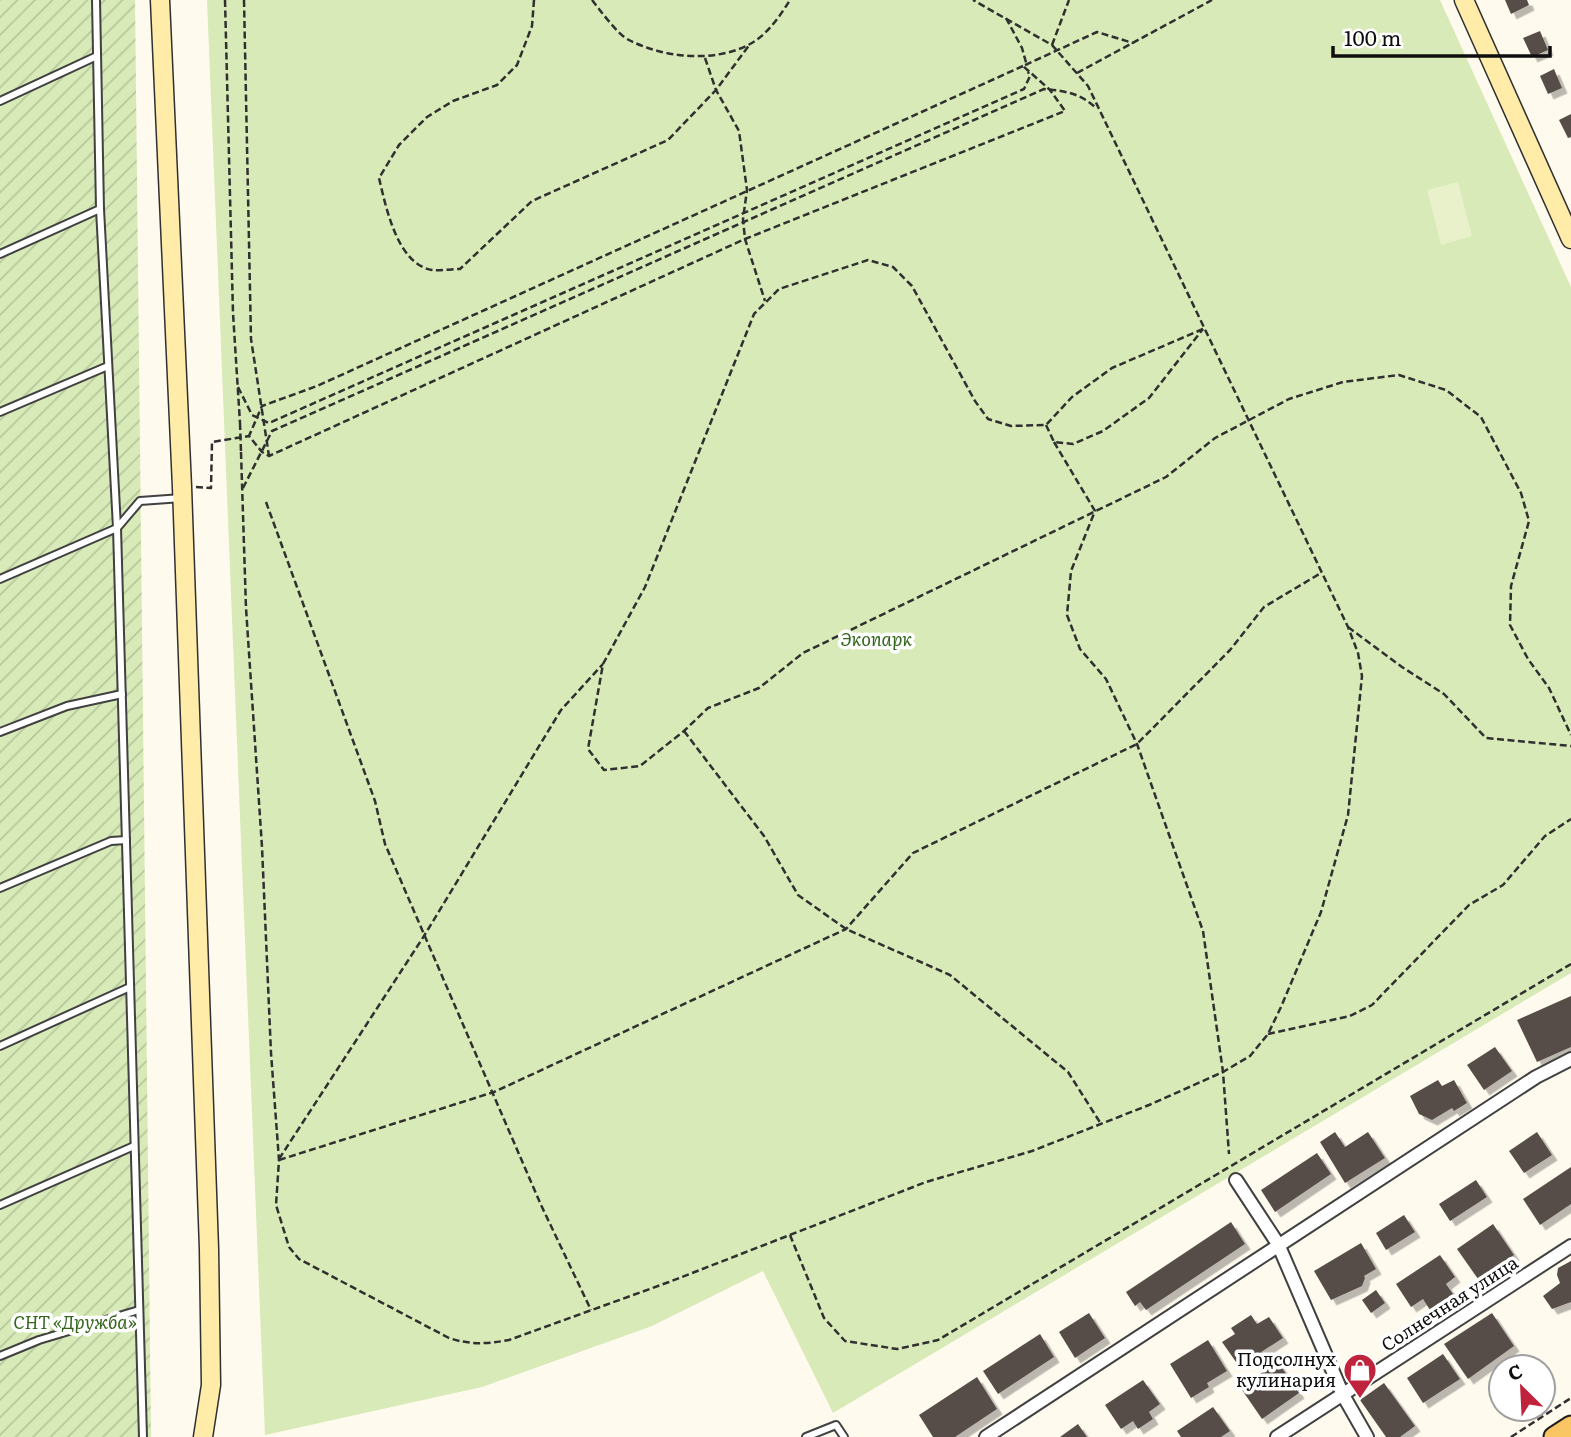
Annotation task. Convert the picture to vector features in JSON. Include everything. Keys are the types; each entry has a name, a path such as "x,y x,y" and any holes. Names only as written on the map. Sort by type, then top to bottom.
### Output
{"main road":[{"path":"160,0 182,493 209,1249 211,1385 203,1437"},
{"path":"1464,0 1570,232"},
{"path":"1554,1437 1571,1426"}],"street":[{"path":"986,1437 1536,1077 1571,1059"},
{"path":"1236,1180 1278,1244 1343,1395 1367,1437"},
{"name":"Солнечная улица","path":"1277,1437 1571,1246"}],"lane":[{"path":"96,0 100,209 117,527 143,1437"},
{"path":"0,101 97,56"},
{"path":"0,254 100,209"},
{"path":"0,412 108,366"},
{"path":"0,579 117,527 140,501 182,493"},
{"path":"0,732 66,706 122,694"},
{"path":"0,888 111,841 126,840"},
{"path":"0,1046 130,987"},
{"path":"0,1205 134,1146"},
{"path":"0,1356 40,1340 139,1310"},
{"path":"806,1437 835,1424 844,1437"}],"path":[{"path":"225,0 233,313 240,423 246,608 279,1160 276,1205 289,1247 299,1259 449,1338 482,1345 509,1340 669,1282 926,1182 1032,1150 1223,1072 1251,1056 1268,1034 1321,912 1348,815 1362,676 1358,653 1250,421 1203,329 1088,86 1052,45 973,0"},
{"path":"244,0 251,339 269,456"},
{"path":"534,0 532,26 517,65 497,85 453,102 427,117 399,145 379,178 388,214 406,255 430,270 460,268 486,247 533,201 668,140 716,90 750,44 779,19 790,0"},
{"path":"592,0 626,39 663,52 705,58 750,44"},
{"path":"1052,45 1069,0"},
{"path":"1077,73 1212,0"},
{"path":"238,387 252,415 269,423 1024,89 1030,76 1022,48 1006,18"},
{"path":"248,436 262,407 317,386 1097,32 1133,43"},
{"path":"705,58 716,90 739,131 747,190 743,222 765,301"},
{"path":"269,456 746,240 1066,111 1050,90 1028,70"},
{"path":"242,489 272,431 743,222 1044,89 1068,91 1085,97 1099,110"},
{"path":"279,1160 424,936 561,710 603,664 645,587 754,314 765,301 779,289 868,260 893,267 912,286 975,401 988,419 1011,426 1046,425 1072,397 1112,368 1203,329"},
{"path":"1054,442 1073,444 1103,431 1149,398 1203,329"},
{"path":"603,664 588,749 604,770 640,766 708,708 759,688 803,653 1166,477 1215,438 1289,399 1343,382 1399,375 1446,390 1481,417 1521,493 1529,521 1511,586 1510,625 1528,659 1549,688 1571,736"},
{"path":"1046,425 1095,511"},
{"path":"182,493 211,488 212,442 248,436"},
{"path":"248,436 269,456"},
{"path":"266,502 375,801 385,844 541,1205 591,1310"},
{"path":"1095,511 1071,571 1067,615 1080,649 1106,679 1137,744 1203,931 1223,1072 1229,1154"},
{"path":"279,1160 494,1092 846,929 913,853 1137,744 1230,650 1264,607 1321,573"},
{"path":"1348,627 1444,694 1486,738 1571,746"},
{"path":"684,731 764,836 798,895 846,929 950,975 1068,1072 1101,1124"},
{"path":"1268,1034 1350,1016 1372,1005 1469,905 1503,885 1545,836 1571,819"},
{"path":"790,1235 824,1318 845,1341 897,1349 938,1340 1571,964"},
{"path":"1511,1437 1571,1398"}],"green space":[{"name":"СНТ «Дружба»","path":"0,0 135,0 151,1437 0,1437"},
{"name":"Экопарк","path":"207,0 1440,0 1571,287 1571,973 833,1413 763,1271 652,1326 482,1387 265,1435"},
{"path":"1458,182 1472,236 1441,245 1427,190"}],"building":[{"path":"1505,0 1527,0 1529,5 1511,14"},
{"path":"1540,31 1548,50 1532,57 1523,38"},
{"path":"1554,69 1562,88 1548,94 1540,76"},
{"path":"1571,114 1571,137 1568,138 1559,120"},
{"path":"1571,996 1571,1047 1537,1062 1517,1020"},
{"path":"1495,1047 1512,1071 1484,1090 1467,1065"},
{"path":"1438,1080 1442,1086 1454,1080 1467,1103 1432,1120 1419,1114 1410,1096"},
{"path":"1335,1132 1345,1147 1368,1132 1385,1158 1345,1183 1320,1142"},
{"path":"1537,1132 1552,1155 1524,1173 1509,1151"},
{"path":"1317,1153 1331,1174 1275,1212 1261,1190"},
{"path":"1571,1167 1571,1204 1540,1225 1523,1199"},
{"path":"1476,1180 1487,1197 1450,1221 1439,1204"},
{"path":"1404,1215 1415,1232 1386,1250 1376,1233"},
{"path":"1231,1222 1245,1244 1146,1310 1140,1302 1135,1306 1126,1292"},
{"path":"1493,1224 1514,1255 1478,1279 1457,1249"},
{"path":"1361,1243 1376,1269 1364,1276 1362,1286 1331,1300 1314,1271"},
{"path":"1440,1255 1455,1277 1446,1284 1453,1294 1430,1310 1423,1299 1411,1307 1396,1284"},
{"path":"1571,1261 1571,1302 1552,1309 1543,1296 1560,1283 1558,1268"},
{"path":"1376,1290 1385,1303 1371,1313 1362,1300"},
{"path":"1089,1313 1105,1338 1075,1358 1059,1332"},
{"path":"1492,1313 1514,1346 1504,1353 1487,1353 1487,1365 1468,1379 1444,1344"},
{"path":"1251,1315 1257,1324 1269,1317 1283,1338 1252,1358 1249,1354 1236,1362 1222,1342 1235,1334 1231,1328"},
{"path":"1040,1334 1054,1357 998,1394 983,1371"},
{"path":"1208,1340 1227,1371 1207,1383 1209,1387 1191,1398 1170,1364"},
{"path":"1443,1354 1460,1379 1423,1403 1407,1378"},
{"path":"1278,1362 1299,1393 1262,1419 1240,1387"},
{"path":"977,1377 997,1409 955,1437 933,1437 919,1415"},
{"path":"1143,1380 1160,1404 1149,1412 1153,1419 1138,1429 1133,1421 1121,1429 1105,1405"},
{"path":"1384,1383 1415,1426 1400,1437 1386,1437 1360,1400"},
{"path":"1213,1407 1230,1431 1221,1437 1181,1437 1177,1431"},
{"path":"1078,1424 1087,1437 1060,1437"}],"place":[{"name":"Подсолнух кулинария","path":"1360,1400"}]}
